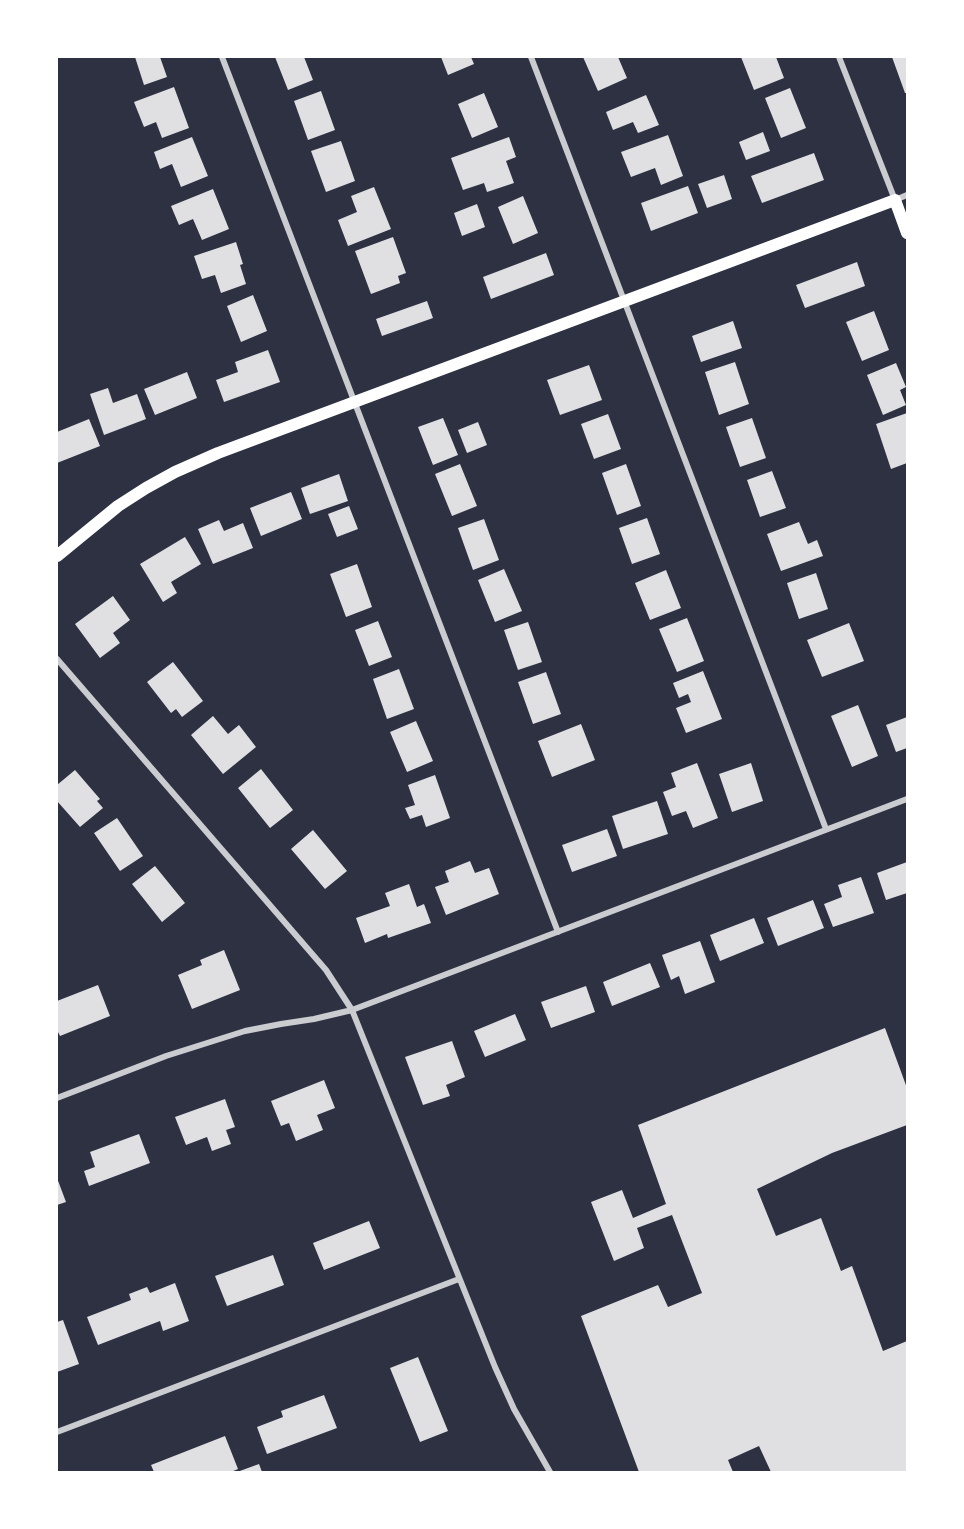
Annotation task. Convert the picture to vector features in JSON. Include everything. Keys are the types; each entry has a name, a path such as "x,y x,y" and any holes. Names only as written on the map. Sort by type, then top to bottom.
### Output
{"main road":[{"path":"57,556 118,506 146,488 218,453 895,200 907,232"}],"street":[{"path":"222,57 558,932"},
{"path":"531,57 826,829"},
{"path":"839,57 895,200 907,195"},
{"path":"57,658 318,961 352,1010 495,1367 514,1409 550,1472"},
{"path":"57,1098 166,1056 223,1038 352,1010 907,799"},
{"path":"57,1432 459,1280"}],"building":[{"path":"135,57 160,57 167,77 144,85"},
{"path":"275,57 304,57 313,80 288,90"},
{"path":"441,57 471,57 474,64 448,75"},
{"path":"583,57 618,57 627,78 598,91"},
{"path":"741,57 776,57 784,78 754,90"},
{"path":"892,57 907,57 907,93 905,93"},
{"path":"174,87 189,128 162,138 156,122 144,127 134,102"},
{"path":"790,88 806,128 781,138 765,98"},
{"path":"321,91 335,130 308,140 294,101"},
{"path":"484,93 498,127 472,138 458,104"},
{"path":"646,95 659,125 638,133 633,122 613,130 606,112"},
{"path":"763,132 770,151 746,160 739,142"},
{"path":"668,135 683,176 661,185 655,168 631,177 621,152"},
{"path":"192,137 208,176 181,187 172,164 160,169 154,152"},
{"path":"509,137 516,157 506,161 514,183 487,192 484,183 463,190 451,158"},
{"path":"341,141 355,181 326,192 311,151"},
{"path":"814,153 824,180 762,203 751,176"},
{"path":"724,175 732,199 707,208 698,184"},
{"path":"688,186 698,213 651,231 641,203"},
{"path":"374,187 391,229 348,246 338,220 357,212 351,196"},
{"path":"213,189 229,229 202,240 193,219 179,225 171,206"},
{"path":"523,196 538,233 513,244 498,207"},
{"path":"477,204 485,227 462,236 454,213"},
{"path":"393,237 406,273 398,276 400,283 371,294 355,251"},
{"path":"236,242 246,284 221,293 215,275 202,279 194,256"},
{"path":"546,253 554,275 491,299 483,277"},
{"path":"857,262 865,286 805,308 796,285"},
{"path":"253,295 267,331 241,342 227,306"},
{"path":"427,301 433,318 382,336 376,319"},
{"path":"874,311 889,350 862,361 846,322"},
{"path":"733,321 742,348 701,362 692,336"},
{"path":"268,350 280,382 224,402 216,380 238,372 235,362"},
{"path":"735,362 749,404 719,415 705,372"},
{"path":"896,363 906,387 900,390 906,405 883,415 867,375"},
{"path":"589,365 602,400 560,415 547,380"},
{"path":"187,372 197,398 155,415 144,389"},
{"path":"108,388 113,403 137,394 146,419 104,435 90,394"},
{"path":"907,413 907,463 891,469 876,424"},
{"path":"608,414 621,449 594,459 581,424"},
{"path":"443,418 458,455 433,465 418,427"},
{"path":"752,418 766,458 740,467 726,427"},
{"path":"89,419 100,446 57,463 57,432"},
{"path":"478,422 487,445 467,453 458,430"},
{"path":"460,464 477,506 452,516 435,474"},
{"path":"626,464 641,506 617,515 602,473"},
{"path":"772,471 786,508 760,517 747,480"},
{"path":"339,474 348,501 310,514 301,488"},
{"path":"291,492 302,519 261,536 250,508"},
{"path":"349,506 358,529 337,537 328,514"},
{"path":"647,518 660,554 632,564 619,528"},
{"path":"484,519 499,560 473,570 458,528"},
{"path":"219,520 224,531 243,523 253,548 213,564 198,529"},
{"path":"799,522 808,544 817,540 823,556 781,571 767,534"},
{"path":"185,537 201,564 171,582 177,593 163,602 140,564"},
{"path":"357,564 372,607 346,617 330,574"},
{"path":"504,569 522,611 495,622 478,580"},
{"path":"666,570 681,608 650,620 635,583"},
{"path":"816,573 828,609 799,619 787,583"},
{"path":"113,596 130,620 113,633 120,643 100,658 75,624"},
{"path":"687,618 704,661 677,672 659,629"},
{"path":"378,621 392,657 369,666 355,630"},
{"path":"528,622 542,662 518,670 504,630"},
{"path":"849,623 864,661 822,677 807,640"},
{"path":"173,662 203,701 182,717 176,709 171,713 147,682"},
{"path":"399,669 414,709 387,719 373,679"},
{"path":"703,671 722,719 686,733 676,708 691,702 688,694 679,698 673,683"},
{"path":"546,672 561,714 533,724 518,682"},
{"path":"858,705 878,756 852,767 831,716"},
{"path":"213,716 228,734 239,725 256,747 223,774 191,735"},
{"path":"907,717 907,748 896,752 886,725"},
{"path":"416,721 433,761 407,772 390,732"},
{"path":"581,724 595,760 552,777 538,741"},
{"path":"697,763 718,818 693,828 686,811 672,816 663,792 676,787 671,773"},
{"path":"751,763 763,801 732,812 719,774"},
{"path":"261,769 293,810 270,828 238,788"},
{"path":"75,770 100,799 97,801 103,808 80,827 57,801 57,785"},
{"path":"435,775 450,818 426,827 422,815 410,819 405,808 415,805 408,785"},
{"path":"657,801 668,834 623,849 612,816"},
{"path":"117,818 143,856 120,871 94,833"},
{"path":"607,829 617,856 572,872 562,845"},
{"path":"313,830 347,871 325,889 291,849"},
{"path":"470,861 475,873 489,868 499,894 446,915 435,887 449,882 445,871"},
{"path":"907,862 907,893 886,900 877,873"},
{"path":"155,866 185,903 162,922 132,884"},
{"path":"861,877 874,913 833,927 824,904 842,897 838,885"},
{"path":"409,884 417,907 424,904 431,923 388,938 387,934 365,943 356,918 390,906 385,893"},
{"path":"813,900 824,928 778,946 767,918"},
{"path":"754,918 764,943 720,961 710,935"},
{"path":"700,941 715,982 685,994 679,976 671,980 662,955"},
{"path":"224,950 240,990 192,1009 178,975 202,965 200,960"},
{"path":"650,963 660,987 612,1006 603,982"},
{"path":"98,985 110,1016 60,1036 57,1030 57,1001"},
{"path":"586,986 595,1012 551,1028 541,1002"},
{"path":"515,1014 526,1040 485,1057 474,1031"},
{"path":"885,1028 907,1088 907,1125 832,1153 757,1189 776,1236 821,1218 841,1271 852,1266 883,1351 907,1341 907,1472 771,1472 759,1446 728,1460 733,1472 639,1472 581,1316 658,1285 668,1307 702,1293 672,1215 637,1228 644,1248 614,1261 591,1202 622,1190 633,1218 666,1204 638,1125"},
{"path":"452,1041 465,1077 446,1085 450,1096 423,1105 405,1057"},
{"path":"324,1080 335,1108 317,1115 323,1130 296,1141 289,1123 281,1126 271,1101"},
{"path":"225,1099 235,1127 226,1130 231,1144 212,1151 207,1137 186,1145 175,1117"},
{"path":"139,1134 150,1163 89,1186 84,1171 95,1167 90,1152"},
{"path":"57,1178 66,1202 57,1205"},
{"path":"369,1221 380,1248 324,1270 313,1243"},
{"path":"273,1255 284,1285 227,1306 215,1276"},
{"path":"175,1283 189,1321 163,1331 160,1321 98,1345 87,1317 131,1300 129,1294 147,1287 150,1293"},
{"path":"63,1320 79,1364 57,1372 57,1322"},
{"path":"418,1357 448,1431 420,1442 390,1368"},
{"path":"324,1395 337,1428 267,1454 257,1427 283,1417 281,1411"},
{"path":"225,1436 238,1469 231,1472 154,1472 151,1465"},
{"path":"259,1464 262,1472 237,1472"}]}
